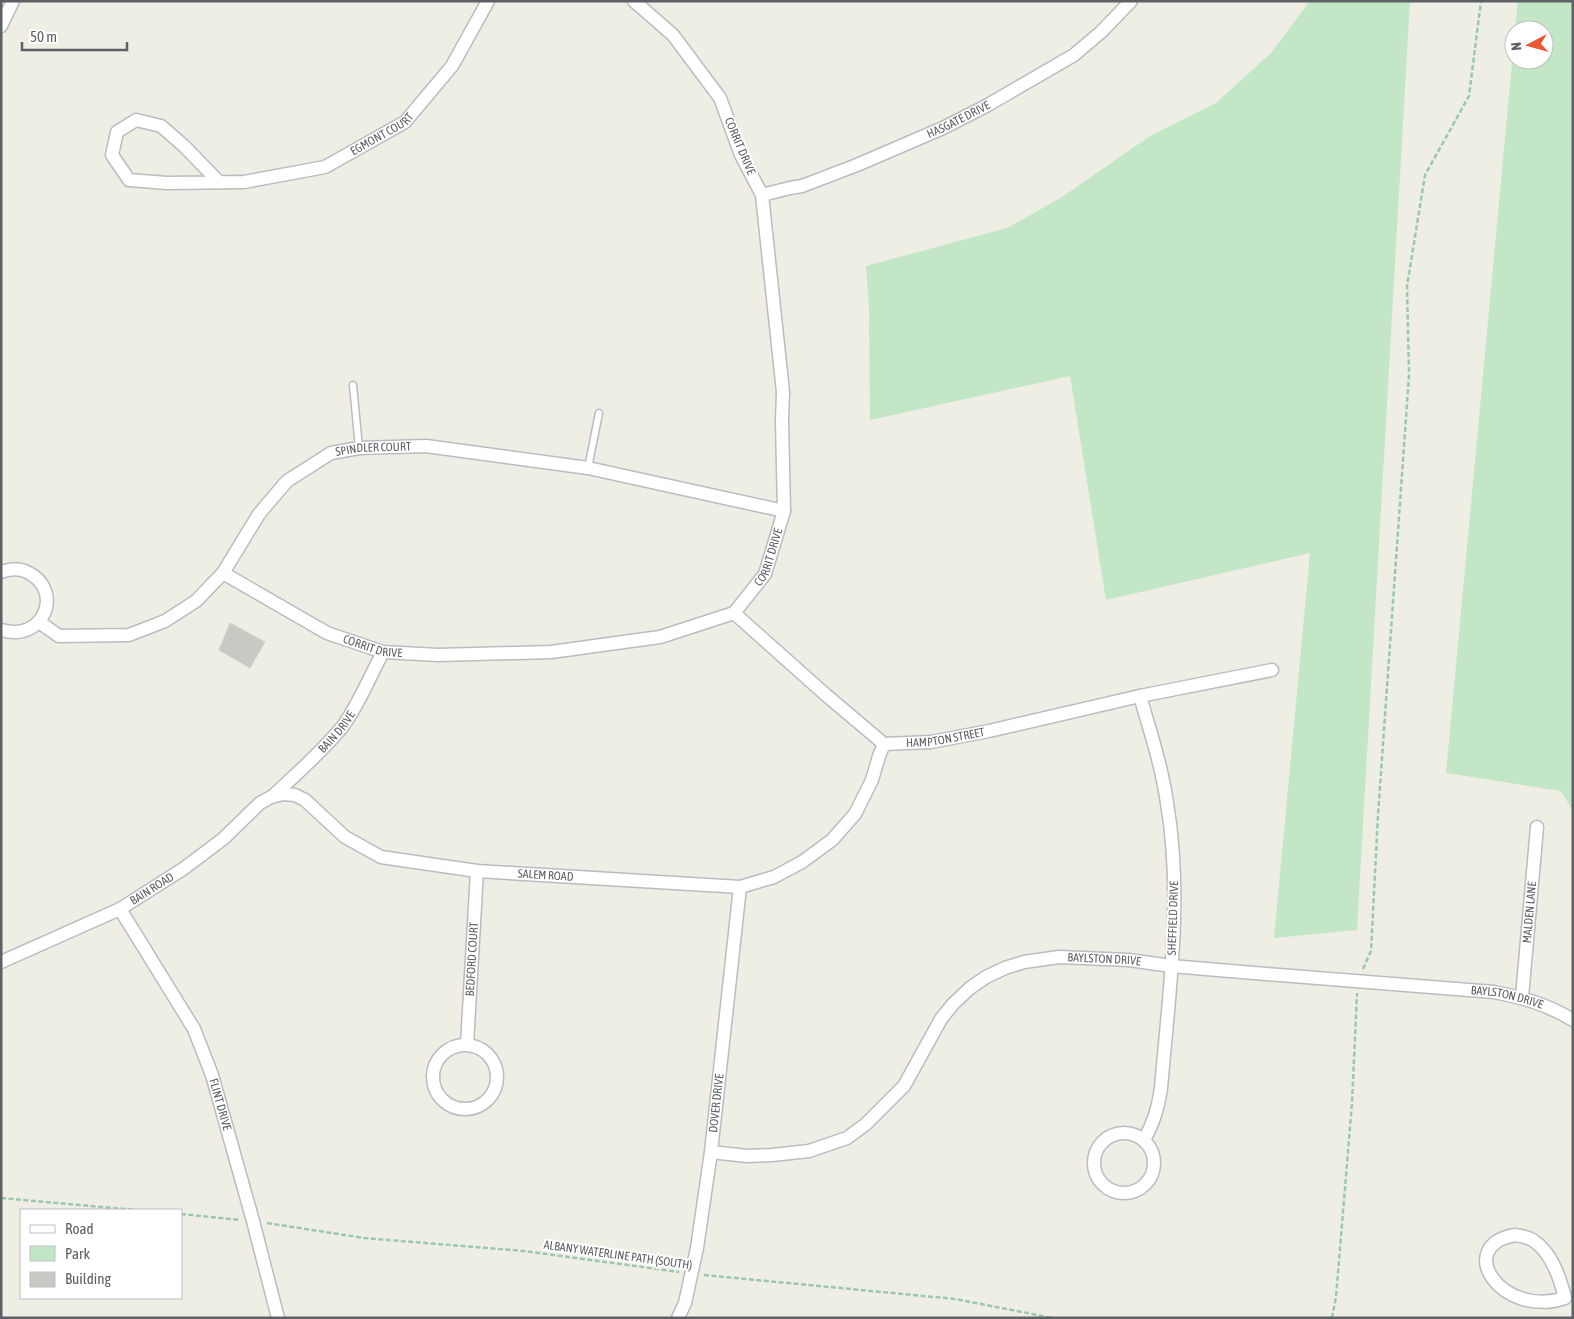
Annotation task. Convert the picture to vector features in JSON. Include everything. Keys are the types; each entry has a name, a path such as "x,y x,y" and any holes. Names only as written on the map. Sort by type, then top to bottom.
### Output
{"street":[{"path":"1,26 14,1"},
{"name":"EGMONT COURT","path":"219,182 184,146 161,126 136,120 117,132 112,155 130,180 167,183 244,182 325,167 406,122 452,66 488,1"},
{"name":"CORRIT DRIVE","path":"223,573 327,633 383,652 438,655 552,652 660,638 734,613 765,574 784,511 782,392 762,195 741,154 720,98 673,35 634,1"},
{"name":"HASGATE DRIVE","path":"762,195 802,186 857,165 943,128 986,106 1074,55 1101,32 1131,1"},
{"name":"SPINDLER COURT","path":"39,622 59,636 128,635 164,621 196,601 223,573 259,514 287,481 331,453 359,448 426,446 588,468 784,511"},
{"path":"1,572 14,569 24,570 34,575 46,592 47,603 39,622 31,629 11,633 1,630"},
{"path":"734,613 826,696 884,744"},
{"name":"BAIN DRIVE","path":"271,797 320,751 343,726 383,652"},
{"name":"HAMPTON STREET","path":"884,744 931,742 979,733 1140,696 1272,670"},
{"name":"SHEFFIELD DRIVE","path":"1140,696 1167,802 1174,869 1174,935 1161,1088 1158,1109 1153,1125 1144,1140"},
{"name":"SALEM ROAD","path":"271,797 283,794 295,795 306,800 345,837 381,857 478,871 740,887 774,876 802,862 832,840 855,814 872,780 884,744"},
{"name":"BAIN ROAD","path":"120,909 184,868 223,840 260,803 271,797"},
{"name":"MALDEN LANE","path":"1522,997 1538,827"},
{"name":"BEDFORD COURT","path":"468,1045 478,871"},
{"name":"DOVER DRIVE","path":"678,1318 685,1303 692,1274 711,1152 740,887"},
{"path":"1,962 120,909"},
{"name":"FLINT DRIVE","path":"120,909 194,1029 212,1075 278,1318"},
{"name":"BAYLSTON DRIVE","path":"711,1152 747,1156 790,1153 809,1151 847,1138 866,1124 904,1086 941,1019 953,1004 970,988 986,977 1024,962 1058,957 1129,960 1171,966 1494,992 1522,997 1555,1010 1573,1020"},
{"path":"468,1045 478,1048 494,1062 497,1084 493,1094 486,1102 476,1108 466,1110 455,1108 439,1096 435,1087 434,1076 435,1066 440,1058 457,1046 468,1045"},
{"path":"1125,1133 1135,1135 1144,1140 1150,1148 1153,1157 1151,1176 1145,1184 1138,1190 1119,1193 1109,1190 1101,1184 1093,1165 1094,1155 1106,1138 1115,1134 1125,1133"},
{"path":"1515,1235 1535,1242 1544,1250 1554,1265 1569,1298 1537,1305 1519,1301 1500,1292 1491,1281 1486,1261 1488,1253 1495,1242 1504,1237 1515,1235"}],"lane":[{"path":"353,385 359,448"},
{"path":"588,468 599,413"}],"path":[{"path":"1332,1318 1336,1297 1352,1103 1357,981 1371,951 1378,815 1409,375 1407,286 1425,175 1469,96 1481,1"},
{"path":"1,1198 125,1209"},
{"name":"ALBANY WATERLINE PATH (SOUTH)","path":"182,1214 253,1221 364,1238 524,1251 692,1274 955,1299 1053,1318"}],"green space":[{"path":"1310,1 1410,1 1357,930 1274,938 1310,553 1106,600 1070,376 870,420 869,308 866,266 1007,228 1062,197 1150,136 1216,103 1271,53"},
{"path":"1518,1 1573,1 1573,811 1561,791 1446,773 1511,70 1554,70 1554,20 1516,20"}],"building":[{"path":"230,623 265,642 250,668 219,650"}]}
